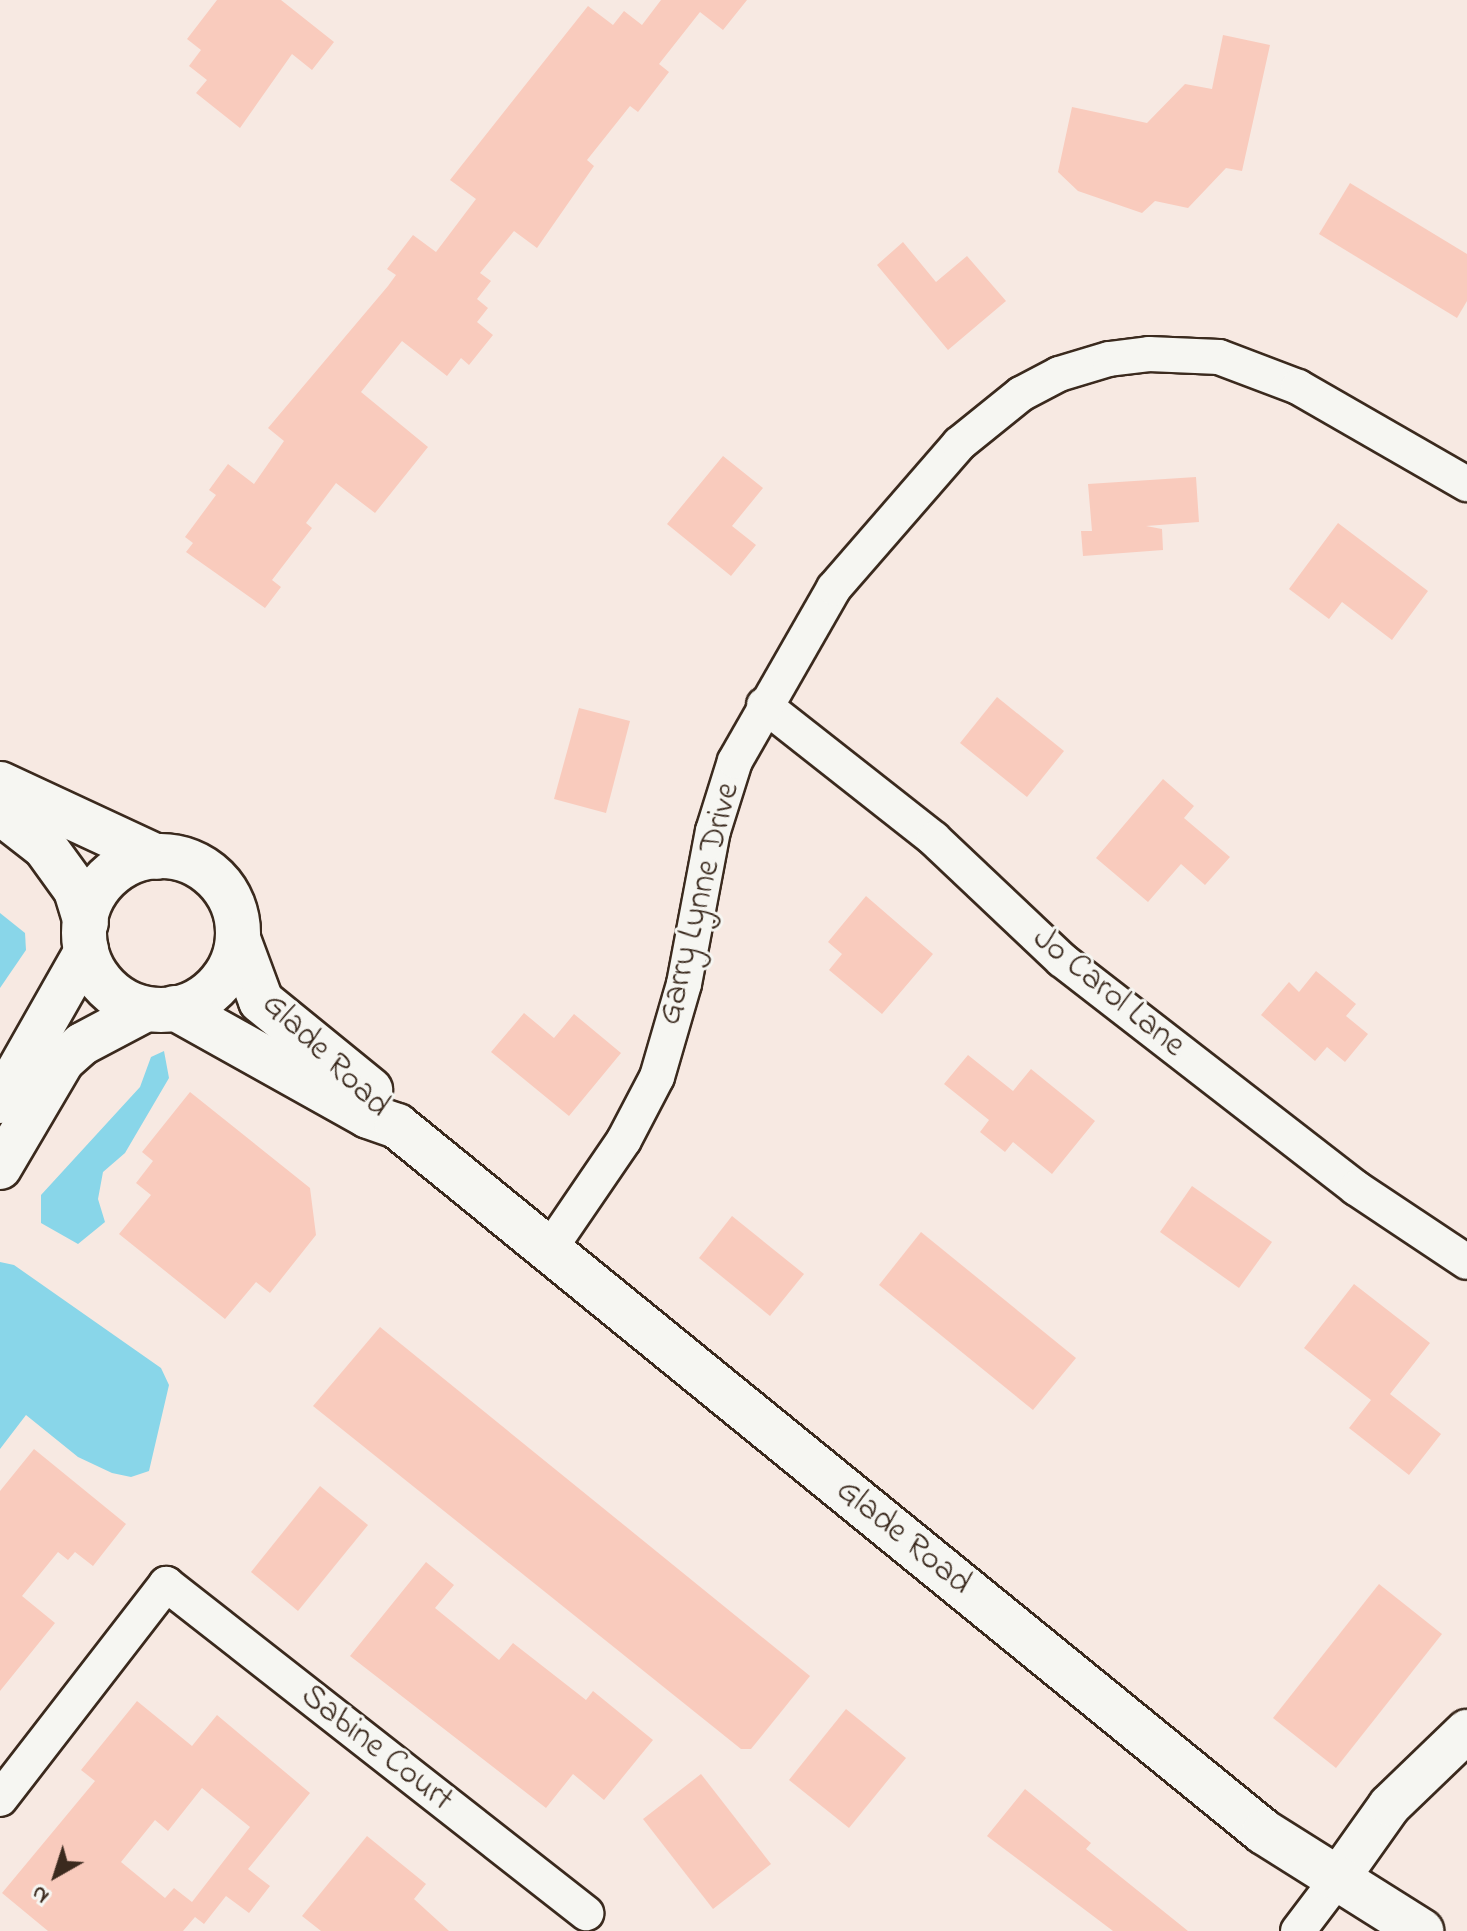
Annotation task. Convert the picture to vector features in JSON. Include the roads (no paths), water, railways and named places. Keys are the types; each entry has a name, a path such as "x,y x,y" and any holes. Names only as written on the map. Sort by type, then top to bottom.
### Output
{"main road":[{"name":"Glade Road","path":"0,784 157,857 194,863 216,878 231,900 238,939 261,1001 382,1100 397,1126"},
{"name":"Glade Road","path":"0,812 45,847 76,890 100,980 118,997 161,1008 368,1116 397,1126 1264,1832 1336,1881 1421,1931"},
{"name":"Glade Road","path":"86,936 98,889 117,870 157,857"},
{"name":"Glade Road","path":"161,1008 209,994 225,977 238,939"}],"street":[{"name":"Garry Lynne Drive","path":"549,1250 624,1140 657,1077 684,984 713,831 735,761 764,705 834,588 909,496 959,444 1021,394 1059,374 1136,356 1219,357 1298,387 1467,484"},
{"name":"Jo Carol Lane","path":"764,705 934,839 1062,960 1356,1188 1467,1262"},
{"path":"0,1102 86,936"},
{"path":"0,1168 63,1061 82,1044 161,1008"},
{"name":"Sabine Court","path":"0,1799 166,1584 586,1913"},
{"path":"1298,1931 1390,1805 1467,1731"}],"water":[{"path":"0,913 25,933 26,950 0,988"},
{"path":"164,1051 169,1078 125,1153 103,1172 98,1199 105,1222 78,1244 41,1223 41,1195 140,1087 151,1057"},
{"path":"0,1262 14,1265 161,1368 169,1385 149,1471 131,1477 112,1473 78,1457 26,1415 0,1449"}]}
